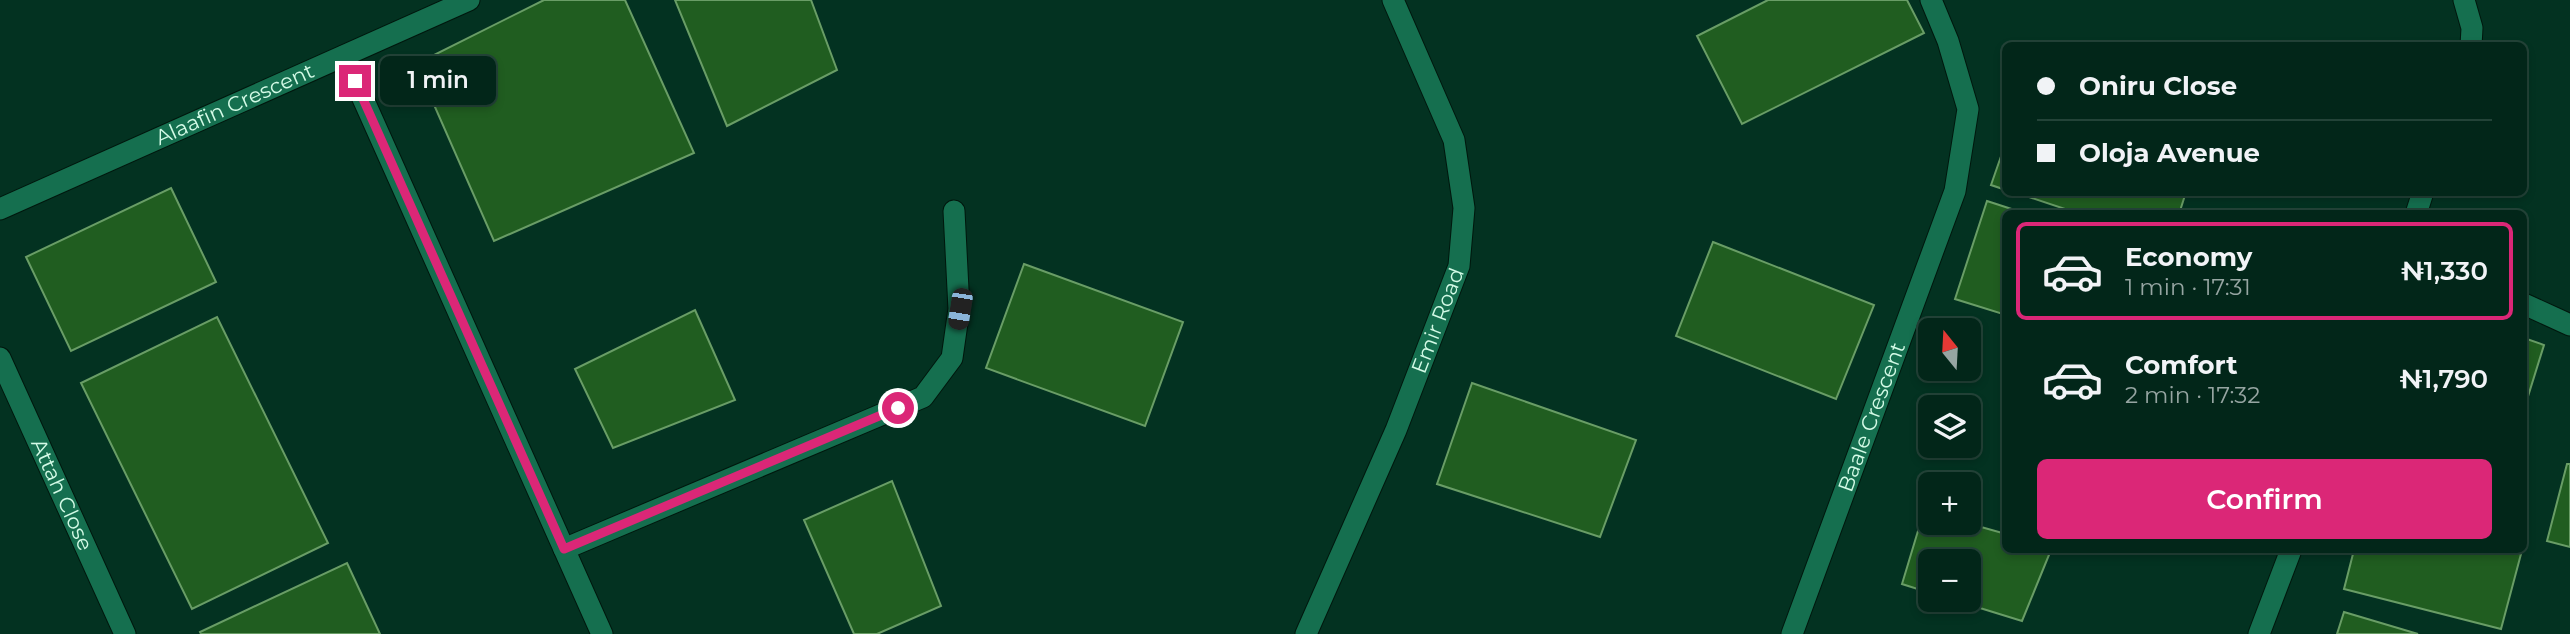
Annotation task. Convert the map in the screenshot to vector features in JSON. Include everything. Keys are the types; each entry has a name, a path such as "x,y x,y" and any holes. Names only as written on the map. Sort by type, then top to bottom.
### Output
{"street":[{"name":"Alaafin Crescent","path":"0,209 469,0"},
{"name":"Emir Road","path":"1306,634 1396,430 1459,266 1464,208 1454,139 1393,0"},
{"name":"Baale Crescent","path":"1792,634 1955,191 1968,109 1948,41 1931,0"},
{"path":"2464,0 2472,28 2471,42"},
{"path":"344,56 602,634"},
{"path":"564,549 923,397 952,358 960,309 954,211"},
{"path":"2527,305 2570,325"},
{"name":"Attah Close","path":"0,358 125,634"},
{"path":"2259,634 2290,553"}],"building":[{"path":"544,0 625,0 694,153 494,241 416,64"},
{"path":"675,0 811,0 837,70 727,126"},
{"path":"1768,0 1907,0 1924,33 1742,124 1697,36"},
{"path":"2002,153 2002,189 1991,185"},
{"path":"171,188 216,282 71,351 26,257"},
{"path":"2026,196 2185,196 2180,210 2068,210"},
{"path":"1987,201 2015,210 2002,210 2002,314 1955,299"},
{"path":"1713,242 1874,305 1836,399 1676,336"},
{"path":"1024,264 1183,322 1145,426 986,368"},
{"path":"695,310 735,400 613,448 575,369"},
{"path":"217,317 328,543 192,609 81,383"},
{"path":"2527,339 2544,345 2527,400"},
{"path":"1472,383 1636,440 1600,537 1437,484"},
{"path":"2567,464 2570,464 2570,547 2547,541"},
{"path":"892,481 941,606 877,634 854,634 804,520"},
{"path":"1981,527 2002,533 2002,553 2050,553 2022,621 1981,608 1981,549 1918,549 1918,589 1902,584 1918,531 1918,535 1981,535"},
{"path":"2353,553 2521,554 2501,629 2344,589"},
{"path":"347,563 380,634 200,632"},
{"path":"2344,612 2418,634 2337,634"}],"route":[{"path":"355,81 564,549 898,408"}]}
